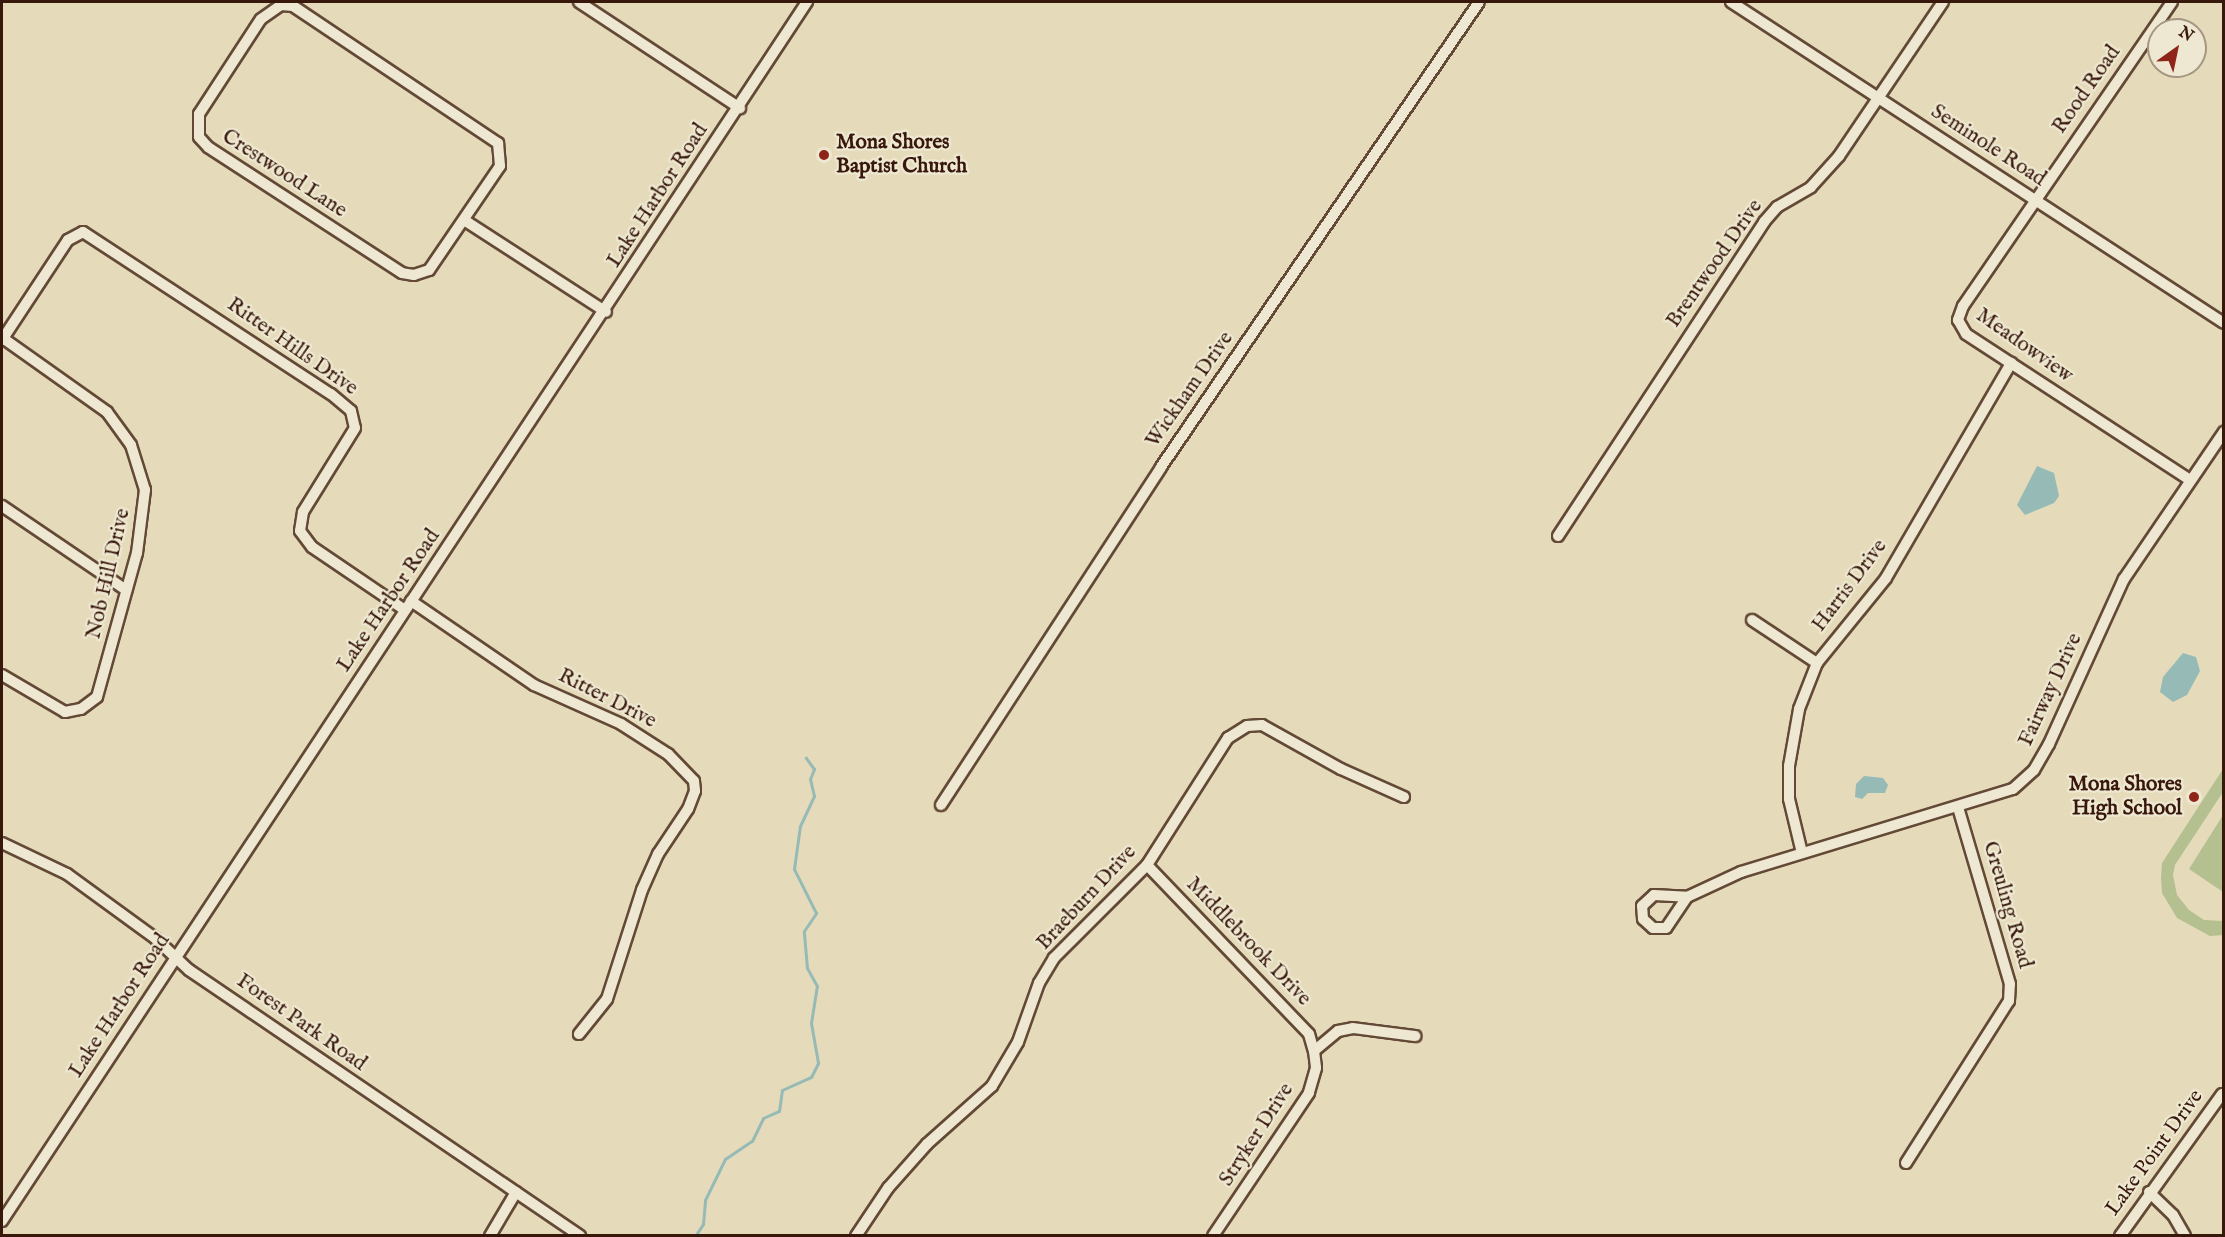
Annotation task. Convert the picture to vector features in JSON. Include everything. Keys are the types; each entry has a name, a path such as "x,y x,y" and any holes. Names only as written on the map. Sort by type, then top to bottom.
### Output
{"street":[{"path":"579,2 740,108"},
{"name":"Lake Harbor Road","path":"2,1221 408,606 606,312 807,2"},
{"name":"Wickham Drive","path":"941,805 1161,466 1479,2"},
{"name":"Seminole Road","path":"1731,2 2223,323"},
{"name":"Brentwood Drive","path":"1558,536 1764,222 1777,207 1810,187 1839,156 1943,2"},
{"name":"Rood Road","path":"2035,200 2172,2"},
{"name":"Crestwood Lane","path":"281,5 293,6 494,138 501,149 500,166 464,220 429,270 414,275 402,273 203,143 196,126 199,114 266,13 281,5"},
{"name":"Meadowview","path":"2035,200 1963,306 1958,320 1966,334 2190,480"},
{"path":"464,220 606,312"},
{"name":"Nob Hill Drive","path":"2,675 56,710 73,711 89,704 104,681 144,515 143,477 131,445 96,402 2,339 76,234"},
{"name":"Ritter Hills Drive","path":"76,234 91,234 351,411 356,423 353,434 303,512 300,531 312,546 408,606"},
{"name":"Harris Drive","path":"1802,853 1789,799 1789,766 1798,709 1817,663 1886,578 2011,363"},
{"name":"Fairway Drive","path":"1687,897 1741,873 2013,789 2034,770 2124,579 2223,432"},
{"path":"2,506 126,590"},
{"name":"Ritter Drive","path":"408,606 534,685 621,724 675,760 694,781 693,799 657,854 642,890 607,999 579,1034"},
{"path":"1752,620 1817,663"},
{"name":"Braeburn Drive","path":"856,1236 888,1188 927,1144 992,1086 1018,1042 1039,983 1054,958 1147,864 1228,738 1247,726 1262,725 1341,769 1404,797"},
{"name":"Greuling Road","path":"1906,1163 1984,1044 2009,1001 2010,984 1958,807"},
{"name":"Forest Park Road","path":"2,843 67,874 156,939 174,959 580,1236"},
{"name":"Middlebrook Drive","path":"1147,864 1309,1034 1314,1051"},
{"path":"1314,1051 1338,1031 1353,1028 1415,1036"},
{"name":"Stryker Drive","path":"1214,1236 1309,1093 1316,1068 1314,1051"},
{"name":"Lake Point Drive","path":"2120,1236 2149,1192 2222,1094"},
{"path":"490,1236 516,1192"},
{"path":"2149,1192 2173,1215 2185,1236"}],"green space":[{"path":"2223,769 2223,792 2175,865 2173,875 2177,895 2189,910 2204,920 2223,921 2223,935 2210,936 2177,918 2162,893 2162,863"},
{"path":"2223,815 2224,892 2189,869"}],"water":[{"path":"2037,466 2054,473 2059,496 2054,503 2025,515 2017,505"},
{"path":"2183,653 2196,657 2200,671 2187,695 2173,702 2160,692 2163,677"},
{"path":"1864,776 1883,778 1888,785 1885,793 1868,793 1862,799 1855,797 1856,784"}],"waterway":[{"path":"695,1236 703,1224 705,1200 725,1159 752,1141 763,1118 779,1111 782,1090 811,1077 818,1063 811,1023 817,986 807,968 804,931 816,913 794,869 800,826 814,796 810,779 814,769 806,758"}],"place":[{"name":"Mona Shores Baptist Church","path":"824,155"},
{"name":"Mona Shores High School","path":"2194,797"}]}
